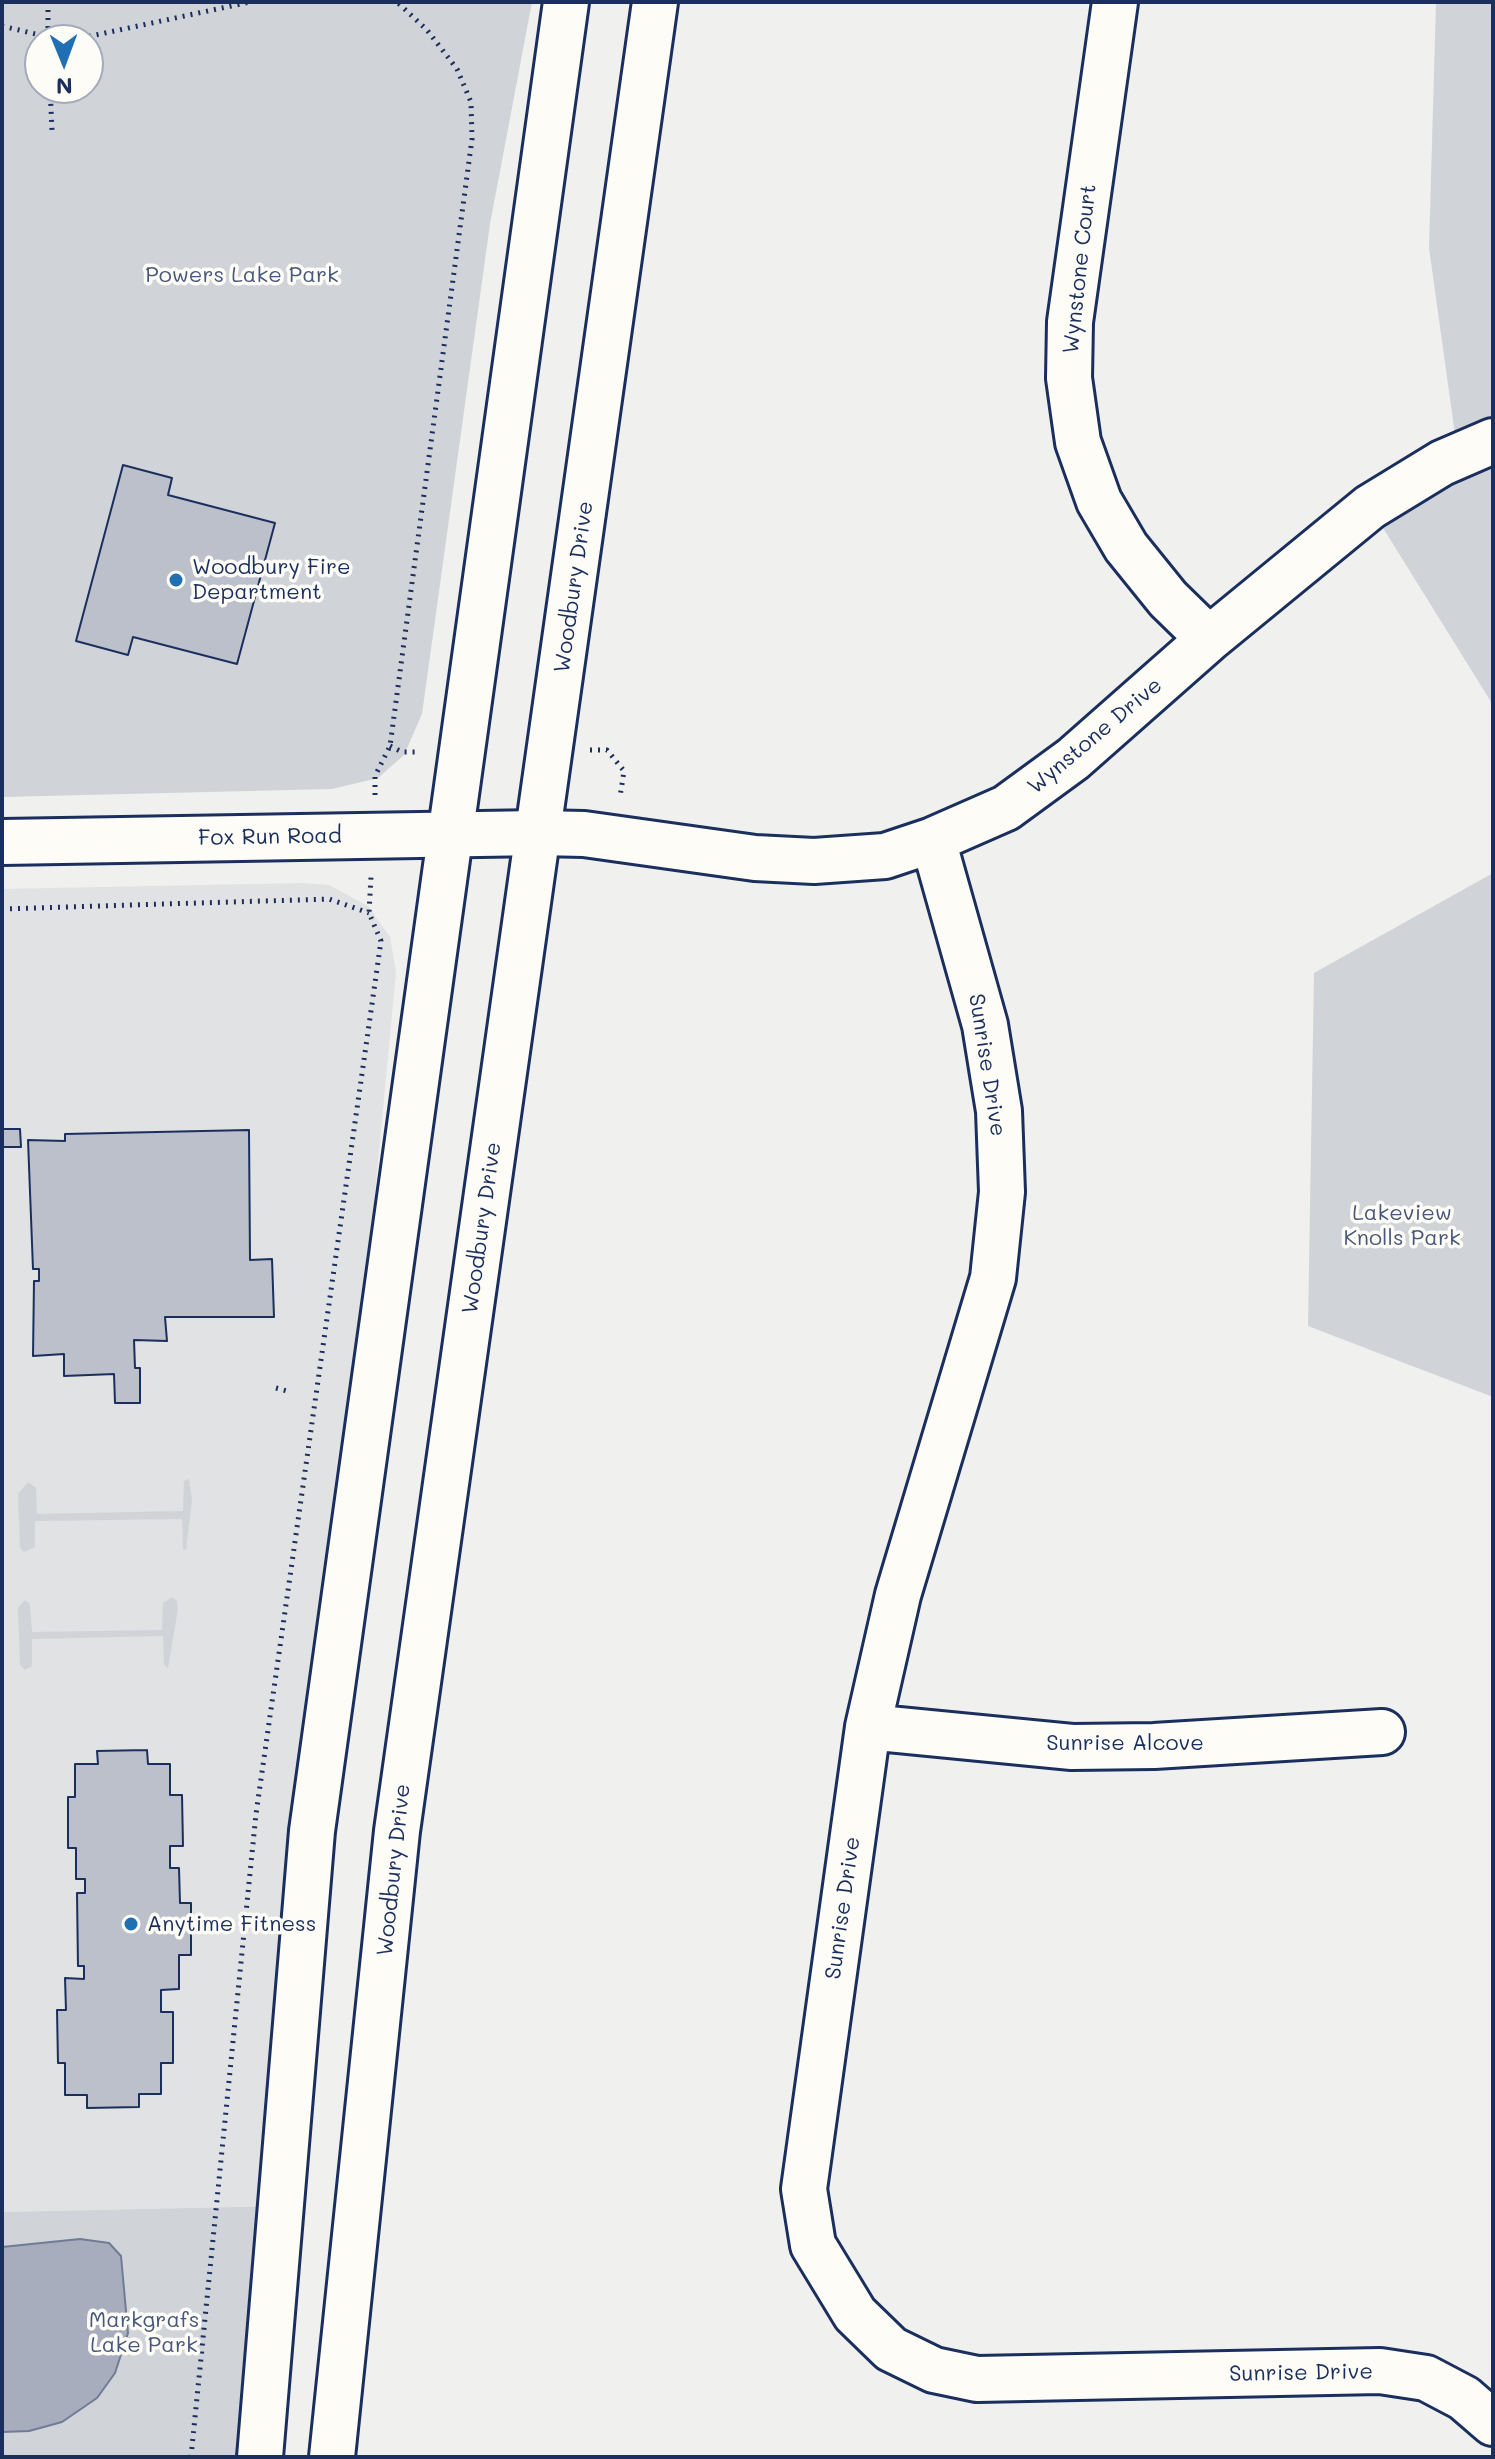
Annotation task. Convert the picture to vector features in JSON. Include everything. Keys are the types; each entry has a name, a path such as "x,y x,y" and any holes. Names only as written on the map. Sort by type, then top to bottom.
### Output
{"street":[{"path":"260,2457 312,1831 566,2"},
{"name":"Woodbury Drive","path":"332,2457 397,1831 655,2"},
{"name":"Wynstone Court","path":"1115,2 1070,322 1069,378 1078,442 1099,501 1126,547 1168,599 1209,639"},
{"name":"Wynstone Drive","path":"539,833 584,834 755,858 814,861 885,856 933,840 1006,808 1073,759 1209,639 1370,507 1442,463 1493,441"},
{"name":"Fox Run Road","path":"2,842 539,833"},
{"name":"Sunrise Drive","path":"933,840 985,1025 999,1111 1002,1192 993,1278 898,1595 868,1727 804,2189 813,2245 855,2314 891,2349 934,2370 977,2379 1380,2371 1426,2378 1464,2398 1493,2423"},
{"name":"Sunrise Alcove","path":"868,1727 1072,1747 1154,1746 1382,1732"}],"path":[{"path":"48,2 48,24"},
{"path":"104,33 250,2"},
{"path":"375,776 390,746 472,139 471,102 457,69 427,30 397,2"},
{"path":"2,26 24,32"},
{"path":"51,104 52,130"},
{"path":"2,909 329,899 369,913 381,941 256,1814 191,2457"},
{"path":"276,1388 287,1391"}],"shaded area":[{"path":"329,885 368,906 390,937 396,972 279,2206 2,2212 2,889"}],"green space":[{"name":"Powers Lake Park","path":"2,2 532,2 490,224 422,714 404,755 378,778 332,789 2,797"},
{"path":"1436,2 1493,2 1493,705 1370,507 1458,456 1429,248"},
{"name":"Lakeview Knolls Park","path":"1493,873 1493,1397 1308,1326 1314,973"},
{"path":"189,1479 192,1500 186,1550 183,1549 182,1519 35,1521 35,1547 24,1552 20,1548 18,1494 28,1482 36,1488 37,1514 183,1511 184,1481"},
{"path":"172,1597 177,1601 178,1609 168,1668 164,1665 163,1636 32,1639 32,1666 25,1670 20,1665 18,1608 25,1600 30,1604 32,1632 162,1630 163,1603"},
{"name":"Markgrafs Lake Park","path":"279,2206 260,2457 2,2457 2,2212"}],"water":[{"path":"80,2239 109,2243 121,2256 128,2333 115,2373 97,2398 62,2422 29,2431 2,2432 2,2247"}],"building":[{"name":"Woodbury Fire Department","path":"123,465 172,478 168,495 275,523 237,664 133,637 128,655 76,641"},
{"path":"2,1129 20,1129 21,1147 2,1147"},
{"path":"249,1130 250,1260 272,1259 274,1317 165,1317 167,1341 134,1340 135,1368 140,1368 140,1403 115,1403 114,1374 64,1376 64,1354 33,1356 34,1281 39,1281 39,1269 33,1269 28,1140 65,1141 65,1134"},
{"path":"147,1750 148,1764 170,1764 170,1795 182,1795 183,1846 170,1846 170,1868 179,1868 180,1903 191,1903 191,1955 179,1955 179,1989 161,1990 161,2012 173,2012 173,2063 161,2063 161,2094 139,2094 139,2107 87,2108 87,2095 65,2095 65,2063 58,2063 57,2010 66,2010 65,1978 84,1979 84,1966 78,1966 77,1893 85,1893 85,1879 76,1879 76,1848 68,1848 68,1797 75,1797 75,1764 98,1764 97,1751"}],"place":[{"name":"Woodbury Fire Department","path":"176,580"},
{"name":"Anytime Fitness","path":"131,1924"}]}
